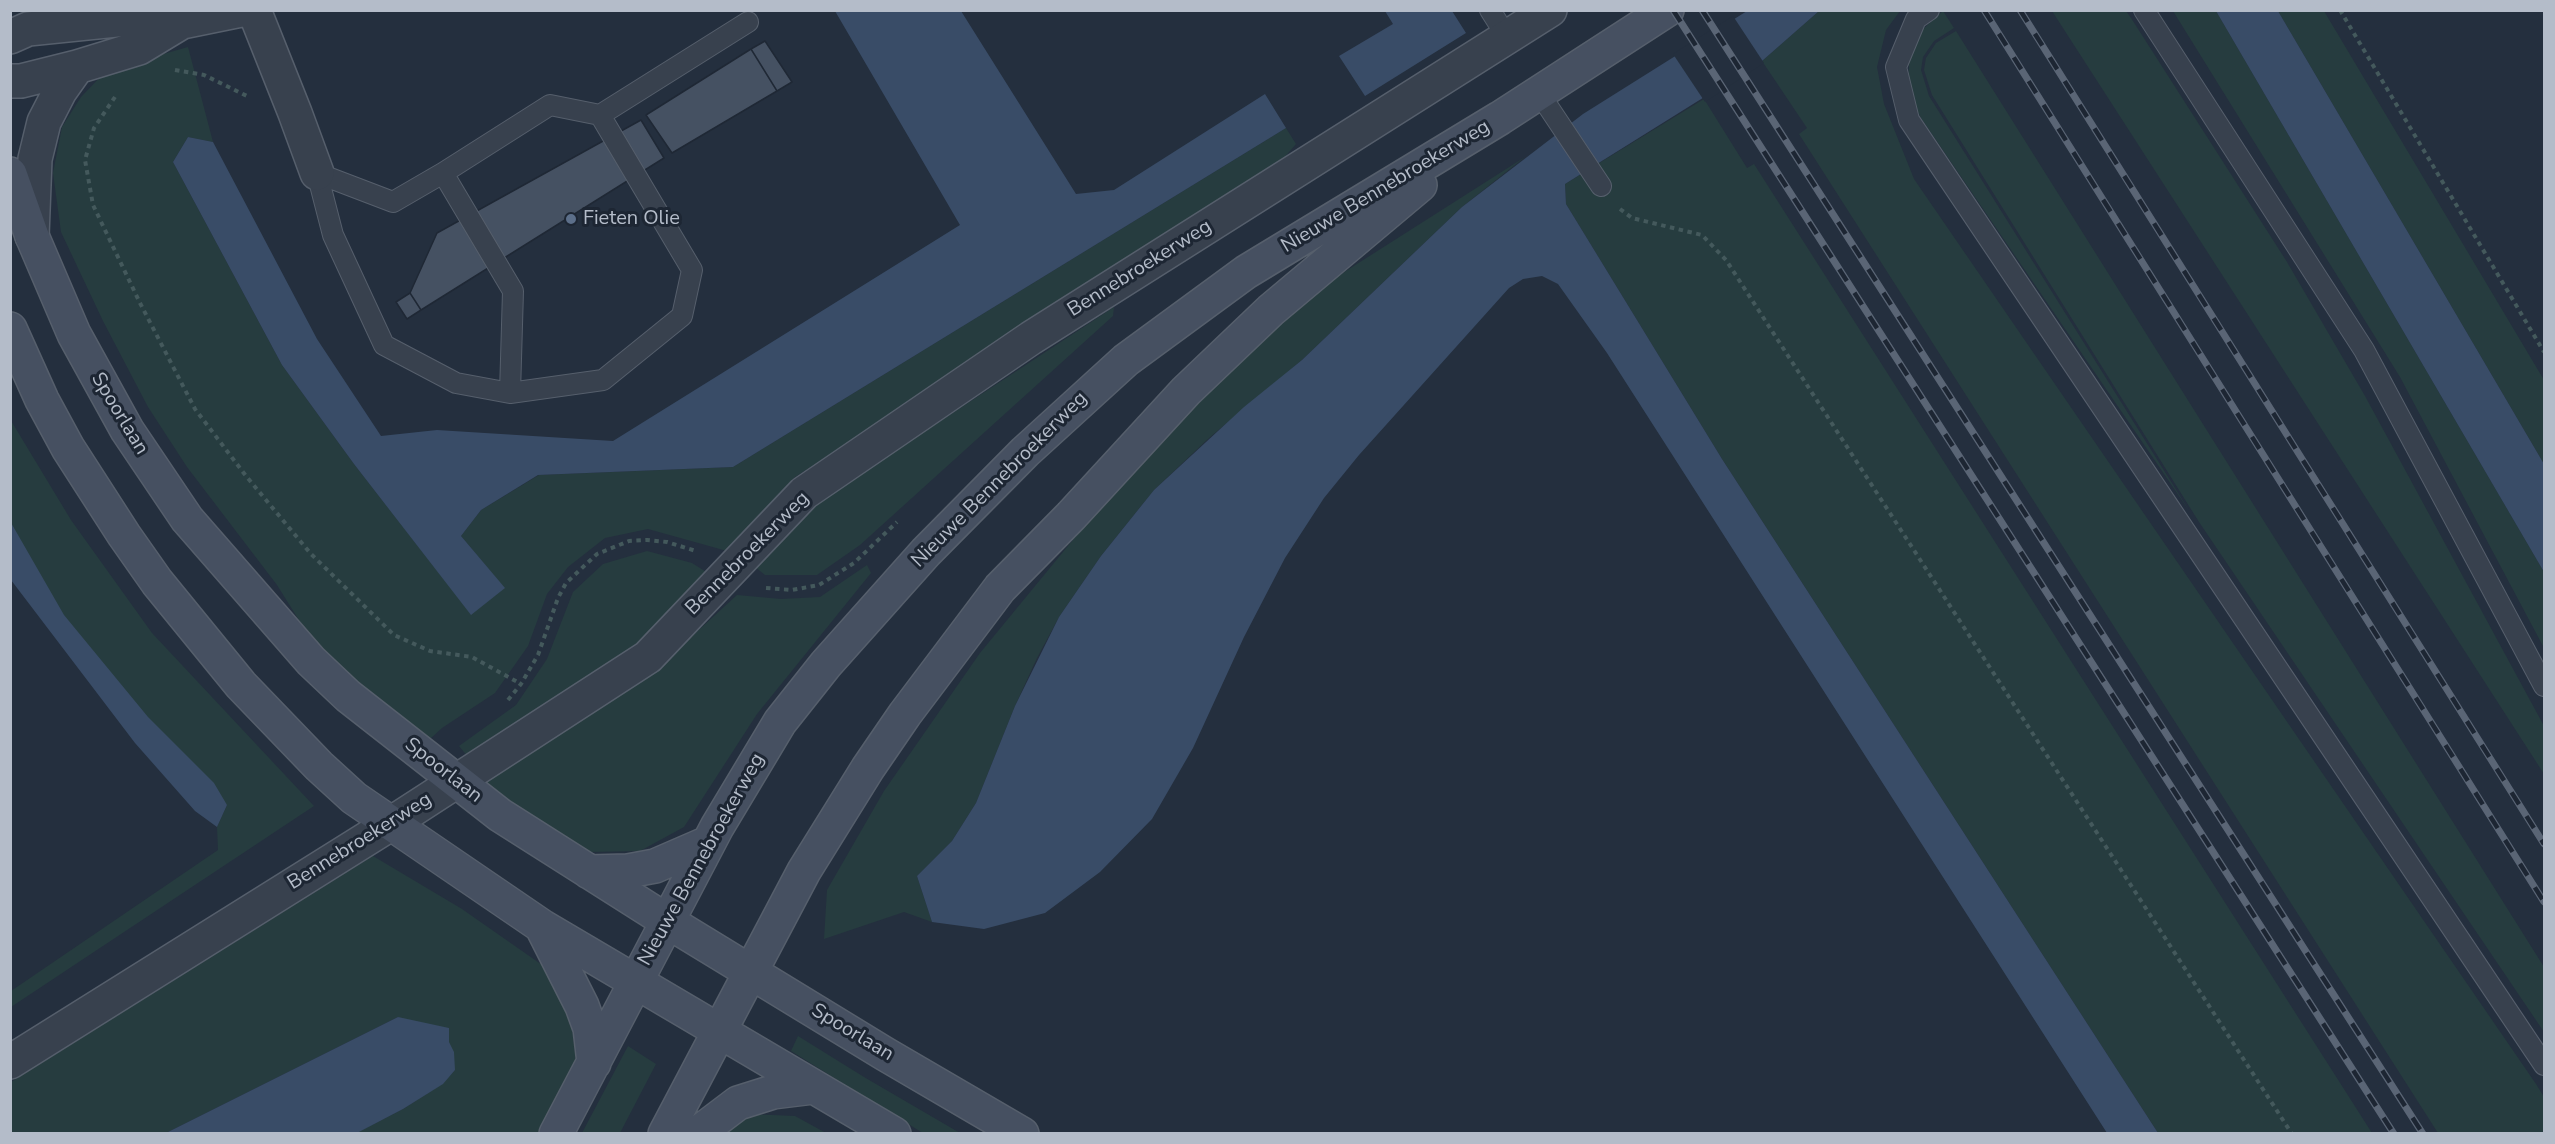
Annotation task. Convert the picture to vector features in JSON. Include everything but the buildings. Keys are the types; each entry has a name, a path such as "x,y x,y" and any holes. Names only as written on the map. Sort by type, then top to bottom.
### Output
{"main road":[{"path":"1500,118 1667,10"},
{"name":"Nieuwe Bennebroekerweg","path":"556,1134 708,843 780,722 826,664 926,552 1074,405 1126,360 1246,272 1500,118"},
{"name":"Nieuwe Bennebroekerweg","path":"665,1134 718,1030 804,872 868,768 934,673 1000,588 1071,516 1186,391 1271,310 1500,118"},
{"name":"Spoorlaan","path":"10,174 33,237 74,334 127,430 187,519 311,661 348,696 501,815 667,921 885,1054 1022,1134"},
{"path":"10,329 42,400 68,448 97,495 157,582 241,685 288,736 354,798 543,927 894,1134"},
{"path":"589,872 628,871 655,866 708,843"},
{"path":"543,927 582,1006 590,1028 594,1063"},
{"path":"696,1134 738,1102 773,1092 814,1087"}],"street":[{"path":"16,28 136,18 182,22 241,10"},
{"path":"254,10 296,113 317,173"},
{"name":"Bennebroekerweg","path":"10,1062 392,823 648,657 804,493 1499,24 1550,10"},
{"path":"10,81 21,81 77,67 139,48 182,22"},
{"name":"Spoorlaan","path":"33,237 35,159 44,122 60,91 77,67"}],"lane":[{"path":"1929,10 1916,19 1896,67 1909,120 2544,1065"},
{"path":"2144,10 2364,350 2544,686"},
{"path":"317,173 393,202 550,105 600,115 748,22"},
{"path":"1539,93 1601,186"},
{"path":"317,173 333,235 384,345 456,383 510,393 603,380 682,316 692,270 600,115"},
{"path":"443,173 513,291 510,393"}],"path":[{"path":"2340,10 2544,352"},
{"path":"167,69 204,75 252,99 296,113"},
{"path":"121,93 114,98 94,128 85,160 93,205 195,409 246,476 311,554 394,634 430,651 472,657 521,684"},
{"path":"1601,186 1618,208 1632,218 1702,235 1726,260 2292,1134"}],"green space":[{"path":"1819,11 1900,11 1886,30 1877,67 1884,104 1914,179 2536,1084 2544,1097 2544,1133 2438,1133 1799,134 1807,128 1762,61"},
{"path":"1943,11 1954,28 1934,41 1923,57 1921,70 1929,96 2190,512 1921,118 1907,91 1910,54 1921,31"},
{"path":"2052,11 2126,11 2131,18 2287,262 2365,396 2544,726 2544,774"},
{"path":"2173,11 2216,11 2544,572 2544,648 2400,377"},
{"path":"2278,11 2324,11 2544,380 2544,464"},
{"path":"1956,31 2544,967 2544,1032 2199,522 1932,95 1924,70 1926,58 1936,43"},
{"path":"188,47 213,142 188,137 173,162 282,365 354,464 471,614 504,588 461,536 481,510 539,475 733,467 1286,128 1296,144 1276,167 795,477 727,551 648,529 605,538 568,567 547,594 528,646 495,693 442,728 430,739 319,652 277,585 187,467 148,407 103,321 61,232 53,173 62,127 81,97 107,70"},
{"path":"1704,99 1747,168 1754,164 2372,1133 2158,1133 1722,459 1566,204 1565,184"},
{"path":"1525,157 1462,207 1302,360 1209,438 1154,490 1101,556 1059,617 1037,658 976,803 952,841 917,876 932,922 904,912 824,939 827,890 884,791 980,653 1146,451 1302,299"},
{"path":"1114,307 1113,316 860,545 817,575 765,575 755,567 796,516"},
{"path":"10,419 71,520 152,633 314,806 11,1007 11,991 218,850 217,827 227,805 93,684 11,561"},
{"path":"647,551 692,563 711,575 646,640 468,757 459,746 516,705 547,659 573,592 603,564"},
{"path":"867,565 871,573 757,714 684,827 640,851 588,852 537,821 486,782 654,671 737,595 781,599 820,597"},
{"path":"373,856 462,909 545,967 571,1019 576,1062 538,1133 356,1133 403,1109 442,1084 455,1070 398,1017 166,1133 11,1134 11,1082"},
{"path":"798,1036 960,1133 923,1133 791,1051"},
{"path":"628,1046 656,1064 620,1133 582,1133"},
{"path":"749,1114 795,1116 826,1133 725,1134"}],"water":[{"path":"835,11 961,11 1076,194 1114,190 1265,94 1286,128 733,467 538,475 481,510 461,536 505,588 471,615 354,464 282,365 173,162 188,137 213,142 317,339 381,436 437,430 613,441 960,225"},
{"path":"1385,11 1452,11 1466,33 1365,96 1339,56 1393,24"},
{"path":"1747,11 1819,11 1762,61 1565,184 1566,204 1722,459 2158,1133 2107,1133 1607,353 1558,284 1542,276 1523,279 1509,288 1359,455 1324,498 1285,558 1244,637 1193,748 1152,819 1100,872 1045,913 984,929 932,922 917,876 952,841 976,803 1015,706 1059,617 1101,556 1154,490 1244,407 1302,360 1462,207 1583,114"},
{"path":"2216,11 2278,11 2544,464 2544,572"},
{"path":"10,521 64,615 148,717 214,783 227,805 217,827 195,811 135,743 11,580"},
{"path":"398,1017 449,1028 449,1042 454,1052 455,1070 443,1084 403,1109 357,1133 166,1133"}],"pier":[{"path":"1733,16 1764,63 1705,102 1673,54"}],"railway":[{"path":"1673,10 2394,1134"},
{"path":"1702,10 2423,1134"},
{"path":"1984,10 2544,902"},
{"path":"2020,10 2544,844"}],"place":[{"name":"Fieten Olie","path":"571,219"}]}
